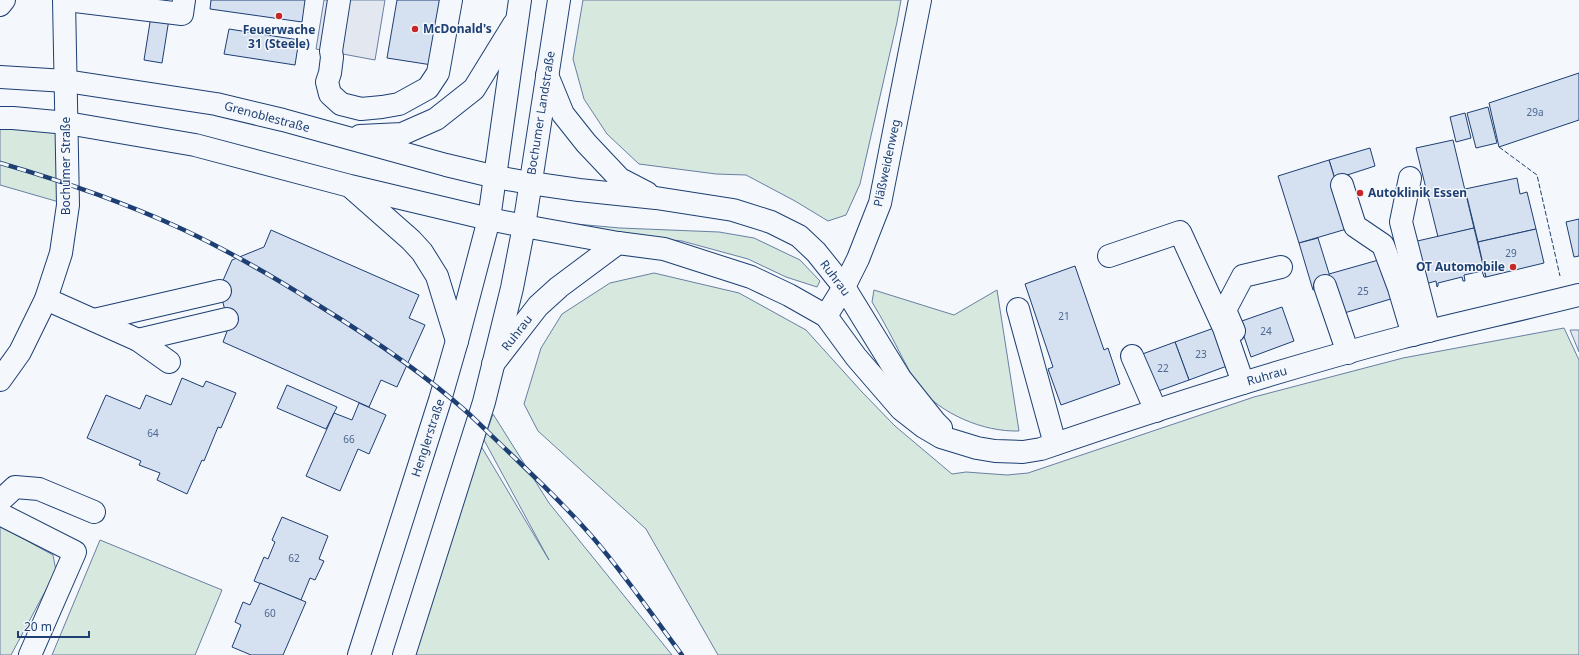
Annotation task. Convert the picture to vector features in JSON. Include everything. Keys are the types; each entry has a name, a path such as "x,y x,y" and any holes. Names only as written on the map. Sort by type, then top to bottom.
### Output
{"main road":[{"path":"0,5 4,0"},
{"path":"66,0 182,14 184,0"},
{"name":"Bochumer Straße","path":"0,380 20,352 46,299 61,253 68,205 66,0"},
{"path":"339,0 331,51 332,57 330,73 327,82 330,94 341,104 361,109 399,104 428,88 438,73 450,0"},
{"name":"Bochumer Landstraße","path":"524,226 559,0"},
{"name":"Pläßweidenweg","path":"826,316 844,287 861,252 880,203 920,0"},
{"path":"338,137 402,134 436,119 474,89 519,9"},
{"path":"489,219 519,9"},
{"name":"Ruhrau","path":"547,75 563,114 586,143 620,179 656,198"},
{"name":"Grenoblestraße","path":"0,77 66,81 216,104 283,120 338,137 496,177 530,183"},
{"path":"0,118 67,123 195,145 350,186 524,226 512,288 484,402 404,655"},
{"path":"1410,178 1401,222 1421,333"},
{"name":"Ruhrau","path":"530,183 656,198 733,210 771,222 799,236 816,252 844,287 900,378 935,422 957,441"},
{"path":"1342,185 1355,226 1383,245 1399,288 1421,333"},
{"path":"350,186 411,240 422,252 437,276 457,341"},
{"name":"Henglerstraße","path":"359,655 457,341 489,219"},
{"name":"Ruhrau","path":"524,226 664,250 751,277 789,295 826,316 856,357 901,409 924,427 941,437 977,448 1002,452 1024,452 1041,449 1248,382 1348,353 1421,333 1579,295"},
{"path":"1109,256 1180,232 1248,382"},
{"name":"Ruhrau","path":"493,364 538,306 559,287 618,243"},
{"path":"1248,382 1225,310 1243,276 1281,267"},
{"path":"1325,286 1348,353"},
{"path":"94,320 220,292"},
{"path":"46,299 138,340 169,362"},
{"path":"1018,309 1055,444"},
{"path":"138,340 227,319"},
{"path":"1132,356 1156,411"},
{"path":"0,501 15,487 39,488 94,512"},
{"path":"0,514 75,552 30,655"}],"shaded area":[{"path":"324,0 385,0 375,60 316,49"},
{"path":"583,0 901,0 860,184 846,215 828,221 795,201 746,175 716,174 639,164 607,134 584,99 573,59"},
{"path":"0,121 65,125 66,204 0,185"},
{"path":"565,223 620,228 719,232 754,238 800,260 820,281 817,287 786,277 748,259 682,241 621,235"},
{"path":"654,273 739,293 806,330 895,426 952,474 966,472 1007,475 1028,473 1254,397 1403,358 1564,328 1579,360 1579,655 718,655 646,529 538,431 524,404 541,348 562,314 610,283"},
{"path":"874,290 954,315 997,290 1019,431 1005,431 977,425 951,413 927,396 914,380 872,302"},
{"path":"1570,330 1579,330 1579,352"},
{"path":"493,414 549,503 672,655 410,655 481,446 549,560 484,440"},
{"path":"0,526 53,555 56,571 11,655 0,655"},
{"path":"100,540 222,590 195,655 52,655"}],"building":[{"name":"Feuerwache 31 (Steele)","path":"211,0 305,0 302,22 210,9"},
{"name":"McDonald's","path":"397,0 443,0 432,65 387,58"},
{"path":"151,16 169,19 162,63 144,60"},
{"path":"229,29 299,40 295,65 224,54"},
{"path":"1579,73 1579,120 1499,147 1489,103"},
{"path":"1488,107 1497,143 1476,148 1467,113"},
{"path":"1465,113 1471,138 1456,142 1450,117"},
{"path":"1453,140 1474,228 1438,237 1416,148"},
{"path":"1370,148 1375,166 1335,179 1329,160"},
{"path":"1329,160 1350,228 1299,243 1278,176"},
{"path":"1517,178 1520,194 1527,192 1536,229 1478,242 1465,189"},
{"path":"1579,219 1579,256 1574,257 1566,222"},
{"path":"1474,228 1486,277 1484,277 1482,271 1464,275 1465,281 1463,281 1462,277 1438,283 1437,287 1436,281 1425,284 1413,242"},
{"path":"1536,229 1544,263 1486,277 1478,242"},
{"path":"271,230 419,295 409,318 425,325 397,387 381,380 369,407 223,342 229,326 220,291 221,285 232,260 264,247"},
{"path":"1318,238 1332,283 1313,290 1299,243"},
{"path":"1382,259 1394,298 1341,314 1329,274"},
{"path":"1075,266 1104,350 1108,348 1120,384 1061,405 1048,369 1053,367 1025,284"},
{"path":"1282,307 1294,341 1251,357 1239,322"},
{"path":"1214,328 1227,366 1189,380 1175,342"},
{"path":"1175,342 1189,380 1150,394 1137,356"},
{"path":"182,378 203,387 206,381 236,393 221,428 218,427 204,461 202,460 187,494 157,480 160,473 139,465 141,461 87,438 106,395 140,409 146,395 171,405"},
{"path":"287,385 337,407 326,429 277,408"},
{"path":"359,403 386,415 369,454 358,449 340,491 306,476 334,413 352,420"},
{"path":"282,517 328,536 319,559 324,561 315,580 310,578 301,600 254,581 264,557 268,559 275,542 272,540"},
{"path":"260,583 306,602 283,655 251,655 232,647 241,625 235,622 243,602 250,605"}],"railway":[{"path":"0,163 115,201 200,237 285,284 395,356 432,383 468,413 571,514 613,561 682,655"}],"fence":[{"path":"1499,147 1537,175 1560,276"}],"place":[{"name":"Feuerwache 31 (Steele)","path":"279,16"},
{"name":"McDonald's","path":"415,29"},
{"name":"Autoklinik Essen","path":"1360,193"},
{"name":"OT Automobile","path":"1513,267"}]}
